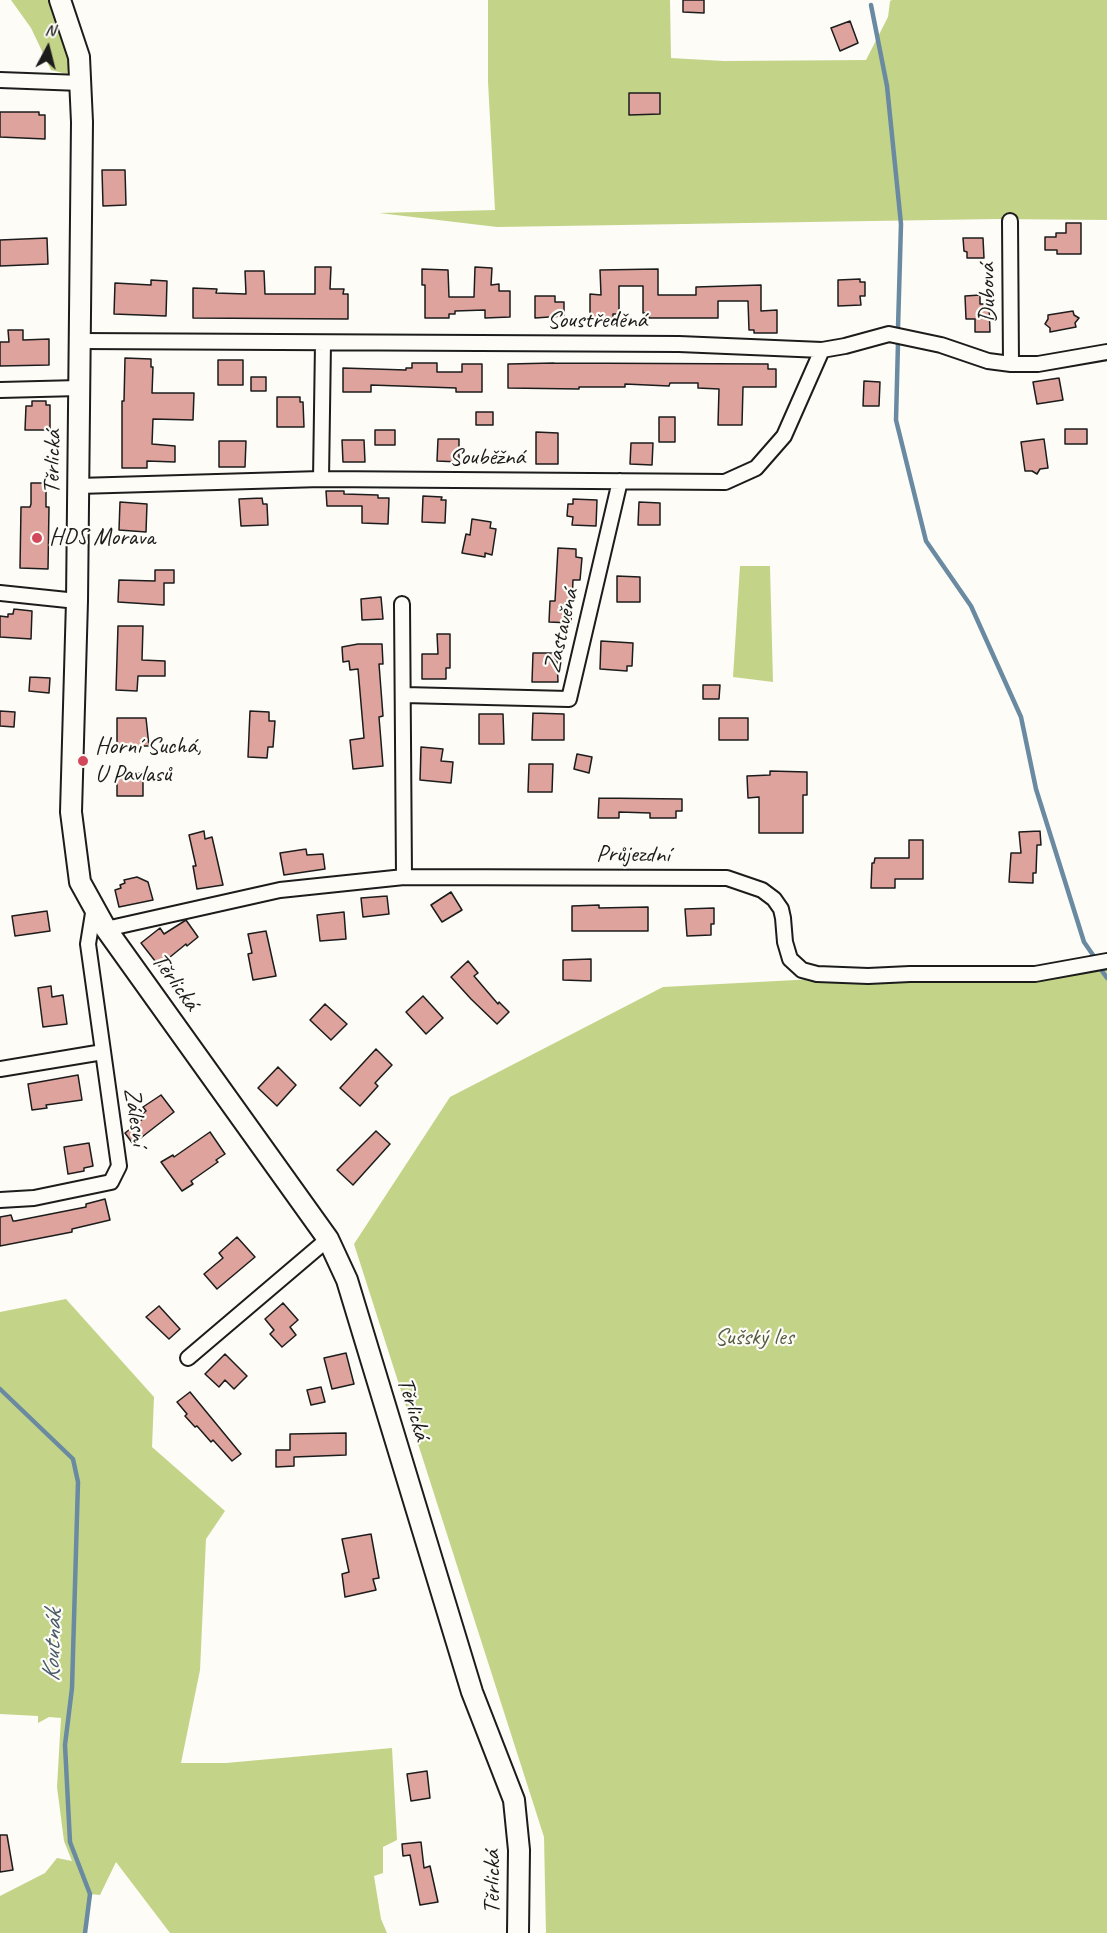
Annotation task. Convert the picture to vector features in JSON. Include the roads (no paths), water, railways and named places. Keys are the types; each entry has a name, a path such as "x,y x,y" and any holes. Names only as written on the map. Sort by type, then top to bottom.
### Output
{"main road":[{"name":"Těrlická","path":"60,0 79,57 82,122 77,601 71,812 80,882 106,929 328,1239 347,1280 472,1692 514,1800 519,1850 518,1933"}],"street":[{"path":"0,80 81,83"},
{"name":"Dubová","path":"1010,221 1011,364"},
{"name":"Soustředěná","path":"80,341 679,344 822,350 889,334 1011,364 1038,364 1107,352"},
{"path":"321,479 323,343"},
{"name":"Souběžná","path":"78,486 321,479 725,482 756,468 784,436 822,350"},
{"path":"0,390 79,388"},
{"name":"Zastavěná","path":"404,695 569,699 620,481"},
{"path":"0,593 77,601"},
{"path":"402,604 404,877"},
{"name":"Průjezdní","path":"106,929 280,890 404,877 727,878 762,890 774,899 783,918 785,942 790,959 802,970 817,974 868,976 1035,974 1107,961"},
{"name":"Zálesní","path":"0,1200 34,1198 111,1182 119,1166 88,944 94,907"},
{"path":"0,1069 103,1052"},
{"path":"188,1358 328,1239"}],"waterway":[{"path":"871,5 887,86 901,224 898,328"},
{"path":"898,343 896,420 926,541 971,606 1021,717 1036,789 1084,942 1093,955"},
{"path":"1102,971 1107,978"},
{"name":"Koutnák","path":"0,1389 73,1459 78,1482 72,1688 65,1745 70,1842 90,1894 85,1933"}],"place":[{"name":"HDS Morava","path":"37,538"},
{"name":"Horní Suchá, U Pavlasů","path":"83,761"}],"park label":[{"name":"Sušský les","path":"754,1338"}]}
